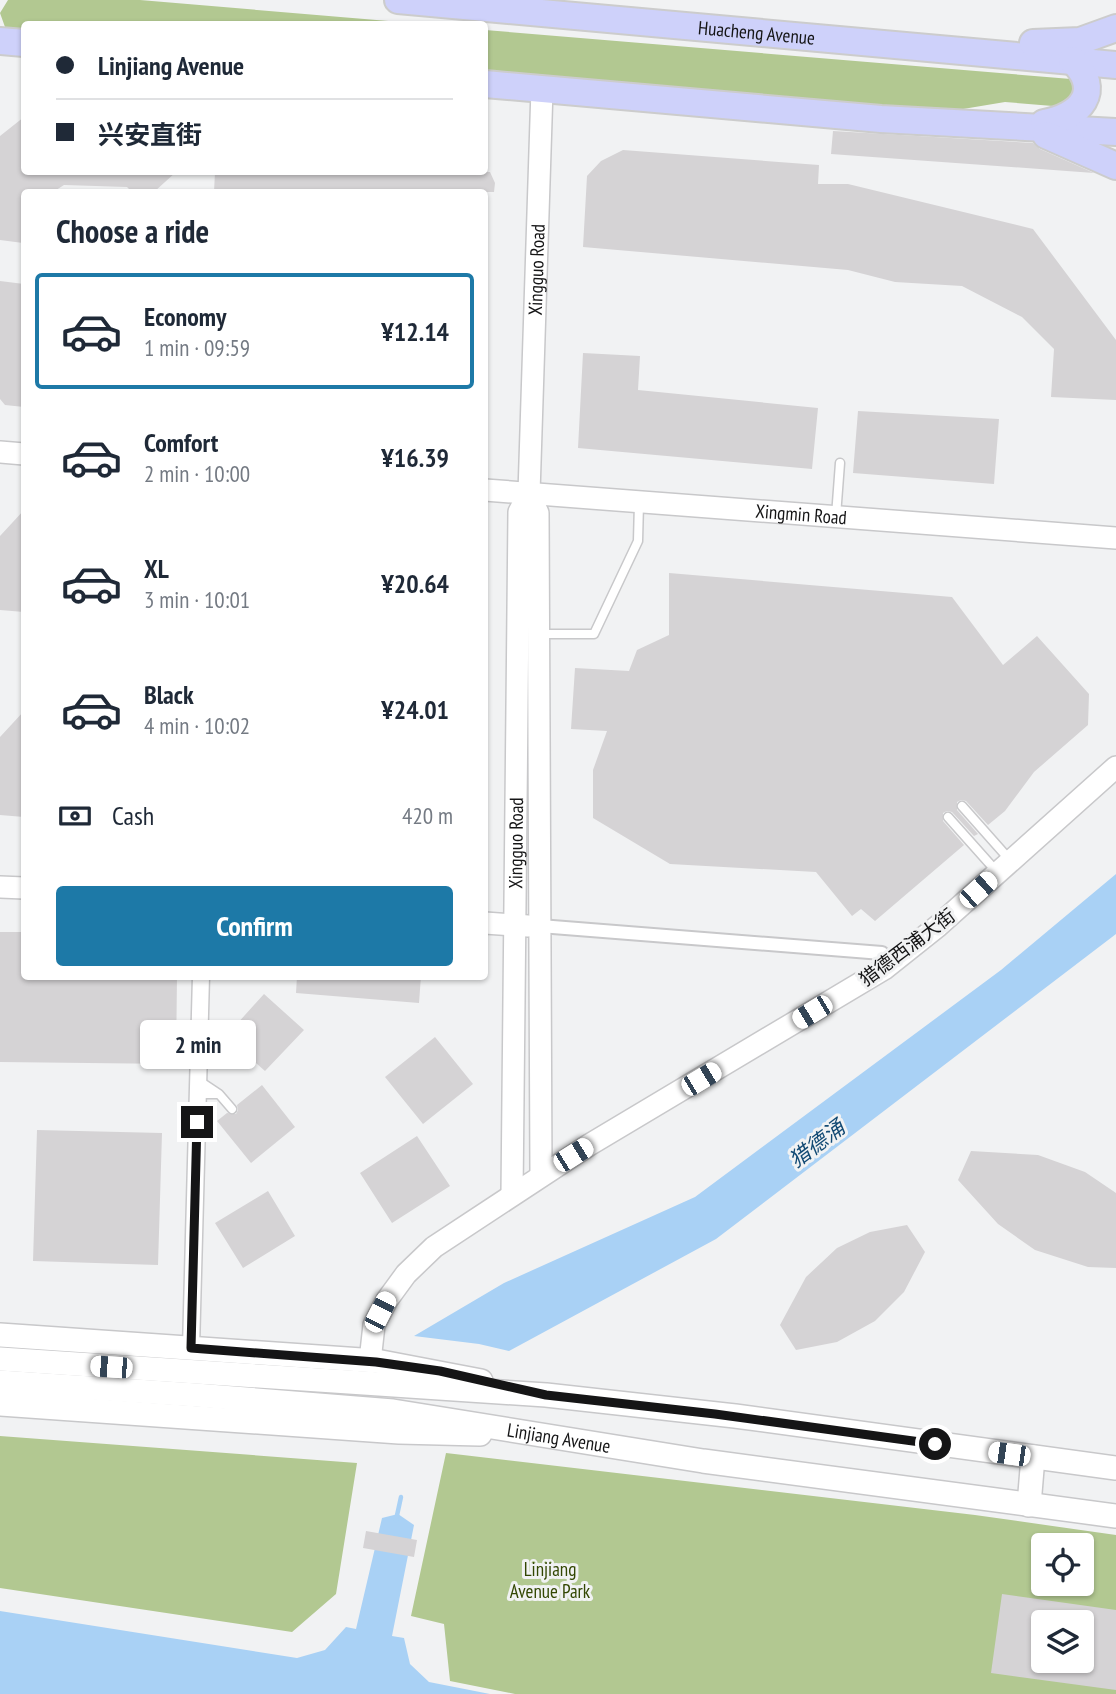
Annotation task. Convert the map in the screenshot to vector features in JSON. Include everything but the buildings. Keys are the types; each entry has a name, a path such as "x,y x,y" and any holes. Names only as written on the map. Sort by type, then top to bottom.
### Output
{"main road":[{"name":"Huacheng Avenue","path":"398,0 484,4 606,19 1116,65"},
{"path":"910,47 1080,41 1116,27"},
{"path":"0,41 21,43"},
{"path":"1025,127 1066,118 1077,111 1085,100 1085,77 1072,60"},
{"path":"488,84 881,119 1116,132"},
{"path":"1025,127 1116,166"},
{"path":"0,1335 370,1361 440,1371 546,1395"},
{"name":"Linjiang Avenue","path":"0,1359 546,1395 723,1415 1116,1468"},
{"name":"Linjiang Avenue","path":"0,1382 368,1409 452,1419 677,1457 1116,1516"},
{"path":"0,1404 456,1435 539,1433"},
{"path":"1029,1505 1033,1457"}],"street":[{"path":"575,0 606,19"},
{"name":"Xingguo Road","path":"512,1195 520,512 528,493 542,89"},
{"path":"0,452 21,454"},
{"name":"Xingmin Road","path":"488,490 1116,538"},
{"name":"Xingguo Road","path":"528,493 538,513 541,1175"},
{"name":"猎德西浦大街","path":"370,1361 374,1325 387,1300 406,1274 434,1247 541,1175 890,964 938,926 1116,767"},
{"path":"0,887 21,888"},
{"path":"488,923 882,953 890,964"},
{"path":"191,1348 201,980"}],"lane":[{"path":"836,517 840,463"},
{"path":"538,635 594,634 638,541 639,502"},
{"path":"962,806 1004,867"},
{"path":"948,817 1004,867"},
{"path":"198,1087 219,1094 232,1109"},
{"path":"198,1087 219,1094"}],"green space":[{"path":"8,0 140,0 388,21 21,21 21,29 5,27 0,13"},
{"path":"488,30 1071,79 1078,88 1065,107 1005,102 951,111 488,70"},
{"path":"0,1436 357,1463 336,1594 292,1632 0,1588"},
{"name":"Linjiang Avenue Park","path":"446,1453 975,1515 1116,1535 1116,1694 515,1694 450,1681 444,1624 411,1616"}],"water":[{"name":"猎德涌","path":"1116,874 1116,934 716,1239 509,1351 479,1344 414,1336 504,1283 695,1197 1001,970"},
{"path":"398,1514 414,1525 392,1636 404,1638 410,1664 429,1682 490,1694 0,1694 0,1611 297,1658 325,1650 346,1627 356,1629 382,1518"}],"waterway":[{"path":"396,1520 401,1497"}],"route":[{"path":"197,1122 191,1348 376,1362 440,1371 546,1395 715,1414 935,1444"}]}
